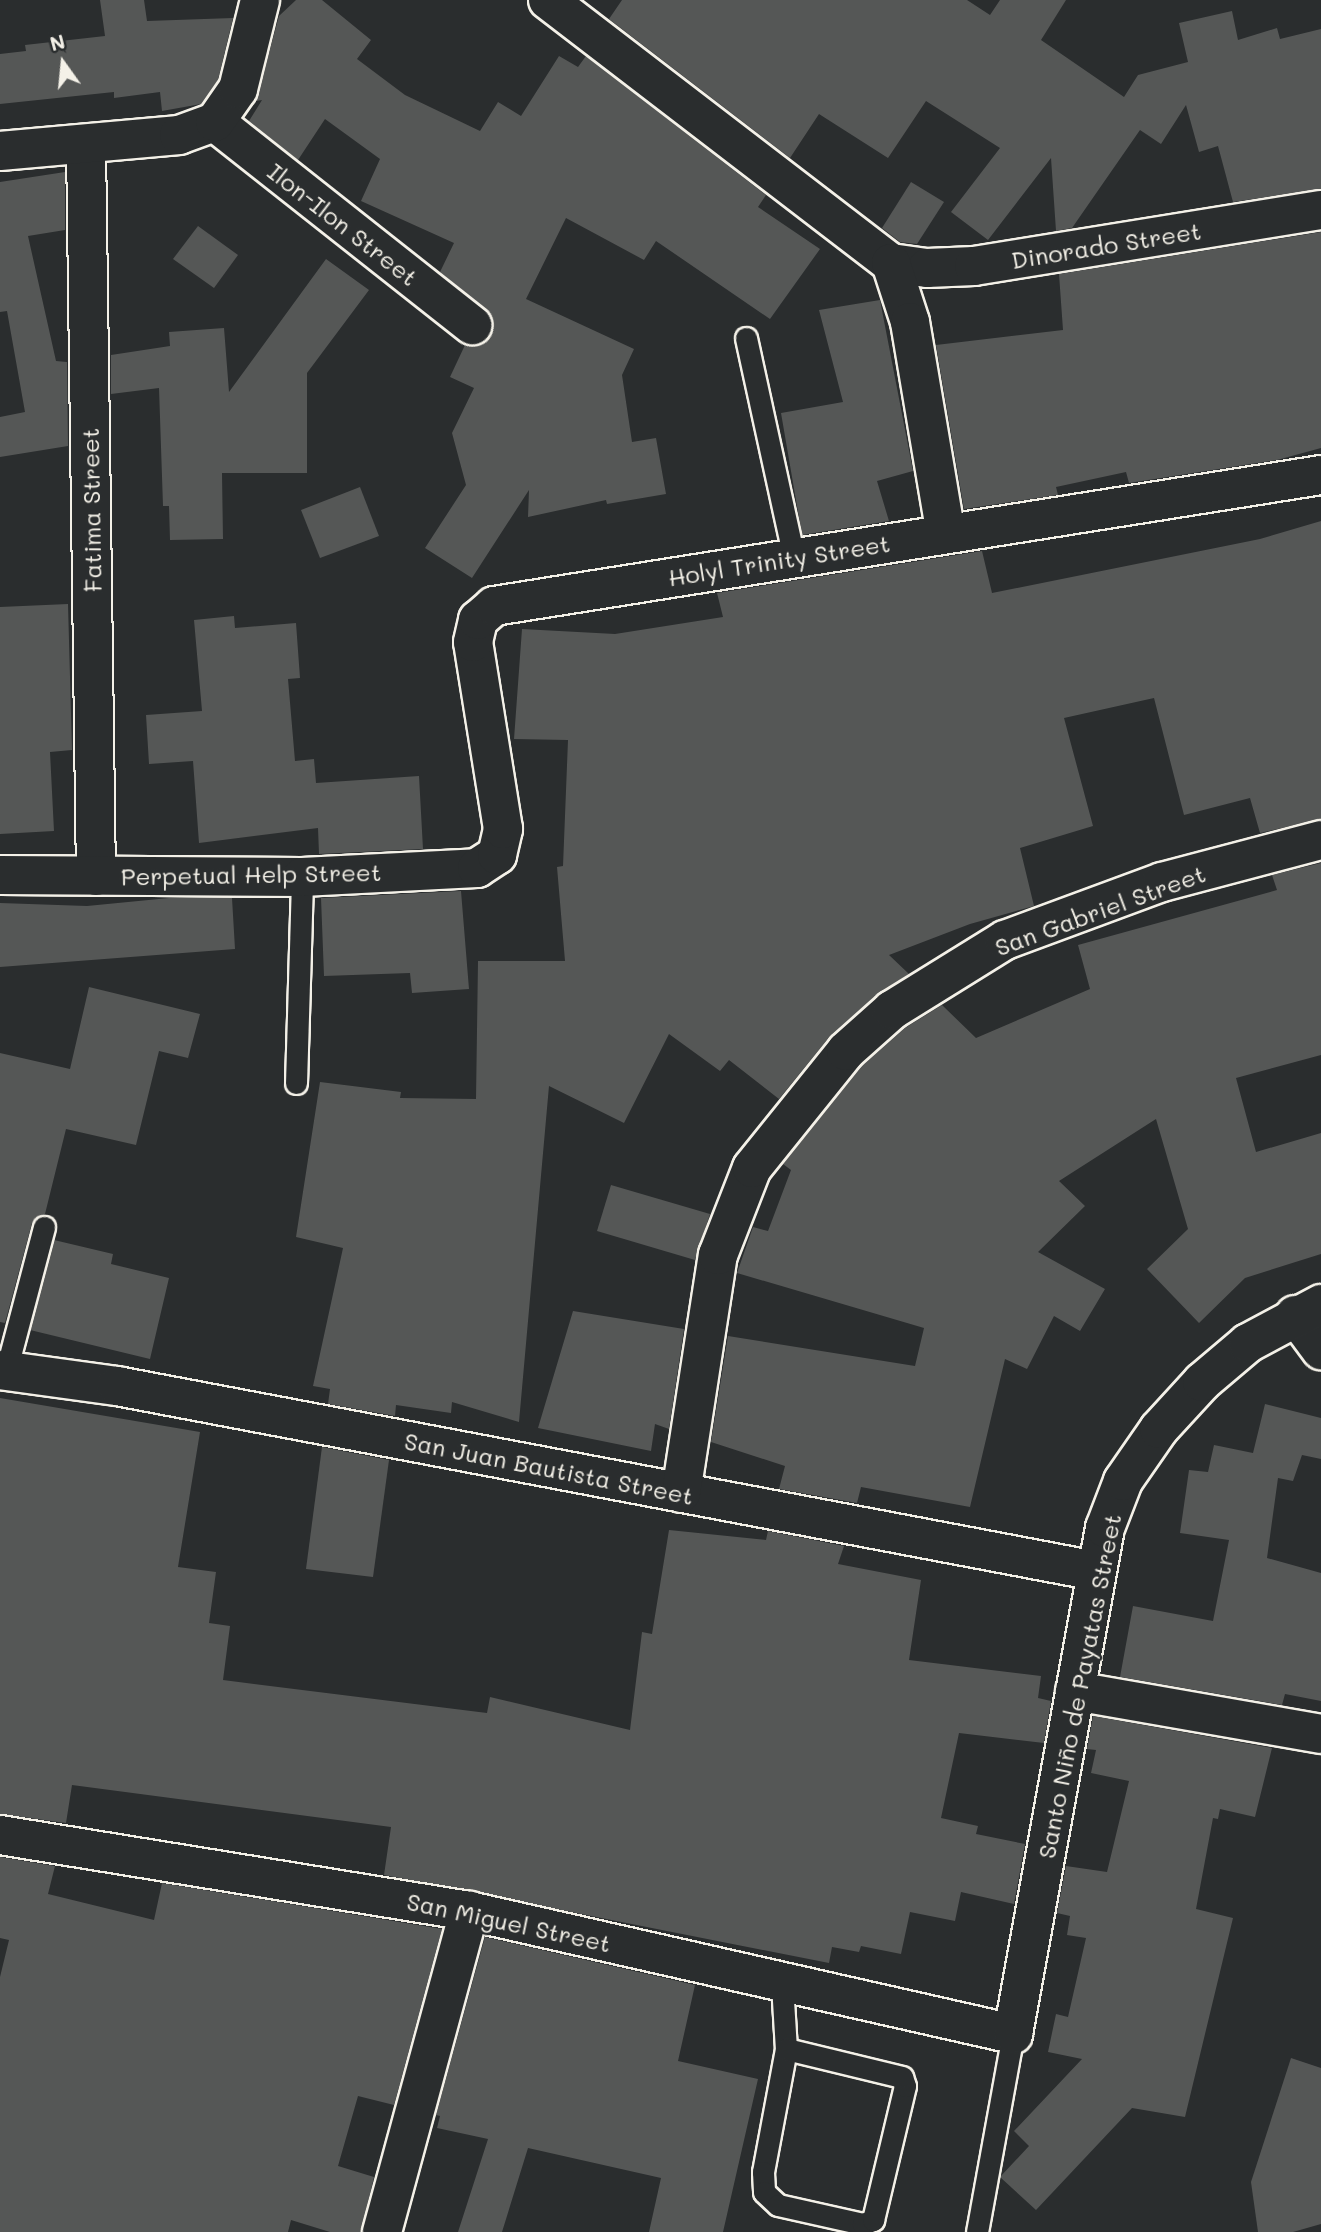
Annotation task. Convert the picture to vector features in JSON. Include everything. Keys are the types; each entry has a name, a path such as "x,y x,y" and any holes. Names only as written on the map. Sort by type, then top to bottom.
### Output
{"street":[{"path":"0,151 179,135 215,122 238,89 260,0"},
{"name":"Dinorado Street","path":"548,0 891,263 927,268 974,266 1321,210"},
{"name":"Ilon-Ilon Street","path":"215,122 472,325"},
{"name":"Fatima Street","path":"86,144 96,876"},
{"path":"891,263 910,322 946,534"},
{"name":"Holyl Trinity Street","path":"497,855 503,830 472,642 478,620 494,606 1321,475"},
{"name":"San Gabriel Street","path":"681,1493 718,1255 752,1168 846,1051 892,1010 1005,940 1162,882 1321,840"},
{"name":"Perpetual Help Street","path":"0,876 302,877 477,868 497,855"},
{"path":"1308,1309 1321,1350"},
{"name":"Santo Niño de Payatas Street","path":"1013,2034 1096,1571 1105,1528 1123,1481 1159,1429 1202,1382 1239,1350 1308,1309"},
{"name":"San Juan Bautista Street","path":"3,1370 117,1386 1096,1571"},
{"path":"1075,1691 1321,1734"},
{"name":"San Miguel Street","path":"0,1835 469,1911 782,1984 1013,2034"},
{"path":"382,2232 469,1911"}],"lane":[{"path":"747,338 794,558"},
{"path":"296,1083 302,877"},
{"path":"3,1370 44,1227"},
{"path":"782,1984 786,2049 762,2172 764,2192 778,2205 863,2224 873,2220 905,2086 902,2077 786,2049"},
{"path":"977,2232 1013,2034"}],"building":[{"path":"100,0 144,0 147,21 233,18 218,80 201,104 162,111 160,92 114,98 114,92 0,104 0,54 26,51 25,45 105,36"},
{"path":"296,0 322,0 371,40 357,59 405,95 480,131 498,102 521,116 559,56 578,67 586,56 766,195 758,207 820,249 770,319 656,241 644,260 566,218 526,299 634,349 622,375 632,442 656,438 666,494 607,504 606,500 528,517 529,490 472,578 425,548 466,485 452,433 474,388 450,377 465,345 479,345 490,338 492,318 440,272 454,243 361,201 380,159 325,119 298,160 249,121 262,100 256,101 279,16"},
{"path":"622,0 967,0 990,15 1000,0 1066,0 1041,40 1124,97 1138,75 1188,62 1179,23 1232,11 1238,40 1277,28 1280,39 1321,29 1321,189 1233,202 1218,146 1199,152 1186,105 1161,144 1140,130 1072,228 1056,231 1051,158 988,240 951,212 1000,148 926,101 888,158 819,114 790,158 609,19"},
{"path":"65,172 65,230 28,236 56,361 67,362 68,446 0,457 0,417 25,412 7,311 0,312 0,182"},
{"path":"911,182 944,202 917,244 900,242 882,228"},
{"path":"198,226 238,255 214,288 173,259"},
{"path":"1321,232 1321,448 1277,460 1129,483 1126,472 1056,487 1058,495 964,509 936,345 1063,330 1059,274"},
{"path":"326,259 369,290 307,373 307,473 222,473 223,539 170,540 169,506 163,506 159,388 111,394 111,355 170,346 169,332 224,328 229,392"},
{"path":"880,300 913,471 877,481 889,521 802,535 781,413 843,402 819,310"},
{"path":"360,487 379,536 320,558 301,510"},
{"path":"1321,521 1321,819 1260,833 1250,798 1184,815 1154,698 1064,718 1093,826 1020,848 1034,906 970,924 889,955 909,974 878,994 831,1035 779,1099 729,1060 720,1071 669,1034 624,1123 549,1086 519,1422 452,1402 451,1413 396,1405 395,1416 328,1404 330,1389 313,1386 343,1248 296,1237 320,1082 401,1092 400,1098 476,1099 478,961 565,961 557,867 563,866 568,740 514,739 522,629 615,634 723,617 717,593 982,551 992,593 1260,539"},
{"path":"68,604 72,750 50,752 54,831 0,834 0,607"},
{"path":"234,616 235,628 296,623 300,678 288,679 295,761 314,759 316,783 419,776 423,849 319,854 318,828 199,843 193,761 149,764 146,715 202,711 194,620"},
{"path":"1321,863 1321,1055 1236,1078 1256,1152 1321,1133 1321,1254 1245,1278 1199,1323 1147,1269 1188,1229 1156,1119 1059,1181 1085,1206 1038,1252 1105,1289 1080,1331 1054,1316 1027,1369 1005,1359 970,1507 861,1487 857,1503 779,1489 785,1466 711,1442 728,1336 915,1366 924,1328 737,1273 753,1227 768,1231 791,1170 783,1164 862,1066 905,1028 942,1005 976,1038 1090,989 1078,945 1277,890 1272,875"},
{"path":"461,891 469,989 412,993 410,973 324,976 321,898"},
{"path":"169,898 232,898 235,949 0,967 0,903 87,906"},
{"path":"89,987 200,1014 188,1058 159,1051 136,1145 66,1129 45,1214 32,1223 5,1323 0,1322 0,1053 70,1069"},
{"path":"611,1185 710,1214 695,1260 597,1231"},
{"path":"54,1240 113,1254 111,1264 169,1278 150,1359 30,1330"},
{"path":"573,1311 684,1329 669,1429 655,1424 651,1451 538,1428"},
{"path":"0,1398 200,1432 178,1567 216,1572 209,1623 230,1626 223,1680 487,1713 490,1697 630,1730 642,1632 652,1634 669,1530 766,1540 768,1531 844,1546 838,1564 921,1580 909,1660 1041,1676 1038,1698 1051,1701 1044,1743 959,1733 941,1818 978,1826 976,1834 1025,1844 1014,1904 961,1892 955,1921 910,1912 901,1954 861,1946 859,1952 832,1947 829,1963 384,1875 391,1827 72,1785 66,1823 0,1814"},
{"path":"1265,1404 1321,1418 1321,1459 1302,1455 1293,1481 1278,1478 1267,1558 1321,1573 1321,1701 1285,1694 1282,1705 1120,1677 1133,1606 1213,1621 1229,1540 1180,1533 1189,1470 1208,1472 1214,1445 1253,1453"},
{"path":"322,1447 389,1460 373,1577 306,1569"},
{"path":"1093,1716 1272,1748 1255,1817 1220,1809 1218,1819 1213,1818 1196,1909 1233,1918 1185,2117 1132,2108 1036,2210 1000,2177 1029,2146 1014,2131 1082,2059 1048,2052 1056,2014 1068,2017 1086,1938 1067,1935 1070,1916 1057,1913 1066,1866 1107,1872 1129,1781 1091,1773 1096,1750 1087,1749"},
{"path":"0,1857 55,1866 48,1894 154,1920 162,1883 442,1929 394,2105 358,2096 338,2166 374,2177 361,2232 330,2232 291,2220 288,2232 0,2232 0,1977 9,1940 0,1938"},
{"path":"485,1937 695,1985 678,2061 758,2079 723,2232 649,2232 661,2178 528,2148 502,2232 458,2232 488,2139 437,2128 440,2116 436,2115"},
{"path":"1291,2058 1321,2068 1321,2224 1293,2232 1258,2232 1251,2182"}]}
